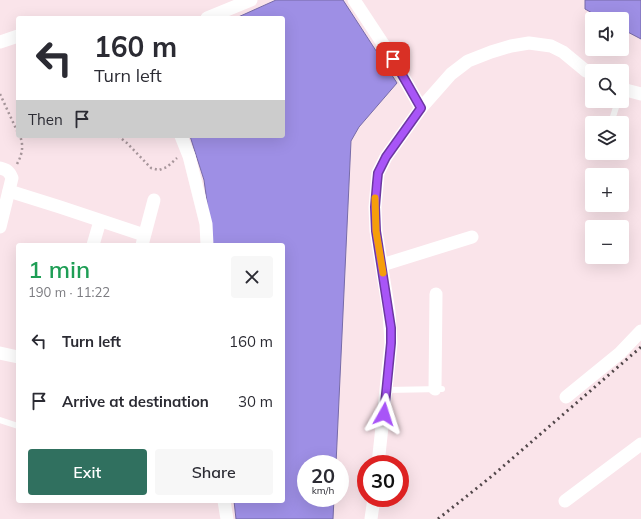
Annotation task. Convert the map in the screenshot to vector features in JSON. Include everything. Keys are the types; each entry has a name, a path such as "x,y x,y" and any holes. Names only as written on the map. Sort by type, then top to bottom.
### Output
{"street":[{"path":"212,16 251,0"},
{"path":"354,0 393,59 421,108"},
{"path":"0,42 16,37"},
{"path":"379,455 391,343 391,328 376,231 375,207 378,173 386,157 421,108 451,74 468,61 511,46 529,43 551,46 563,52 585,70"},
{"path":"629,91 641,94"},
{"path":"182,138 187,150 206,224 206,243"},
{"path":"0,227 12,178 5,170"},
{"path":"9,191 100,221 143,240 154,200"},
{"path":"94,243 100,221"},
{"path":"382,265 472,237"},
{"path":"436,294 438,389"},
{"path":"566,397 620,353 641,331"},
{"path":"0,353 16,357"},
{"path":"565,501 641,444"},
{"path":"224,503 227,519"},
{"path":"371,519 373,507"}],"lane":[{"path":"386,390 438,389"},
{"path":"0,420 16,425"}],"path":[{"path":"0,94 16,128"},
{"path":"5,170 17,164 22,154 21,138"},
{"path":"121,138 151,168 159,170 167,167 187,150"}],"shaded area":[{"path":"276,0 343,0 397,83 359,127 351,141 336,455 297,455 297,507 334,507 333,519 236,519 234,503 285,503 285,243 213,243 204,180 191,138 285,138 285,16 240,16"},
{"path":"585,0 641,0 641,39 629,33 629,12 590,12 585,9"}],"railway":[{"path":"438,519 492,476 641,347"}],"slow traffic":[{"path":"375,198 376,231 383,273"}],"route":[{"path":"384,414 391,343 391,328 376,231 375,207 378,173 386,157 421,108 393,59"}]}
